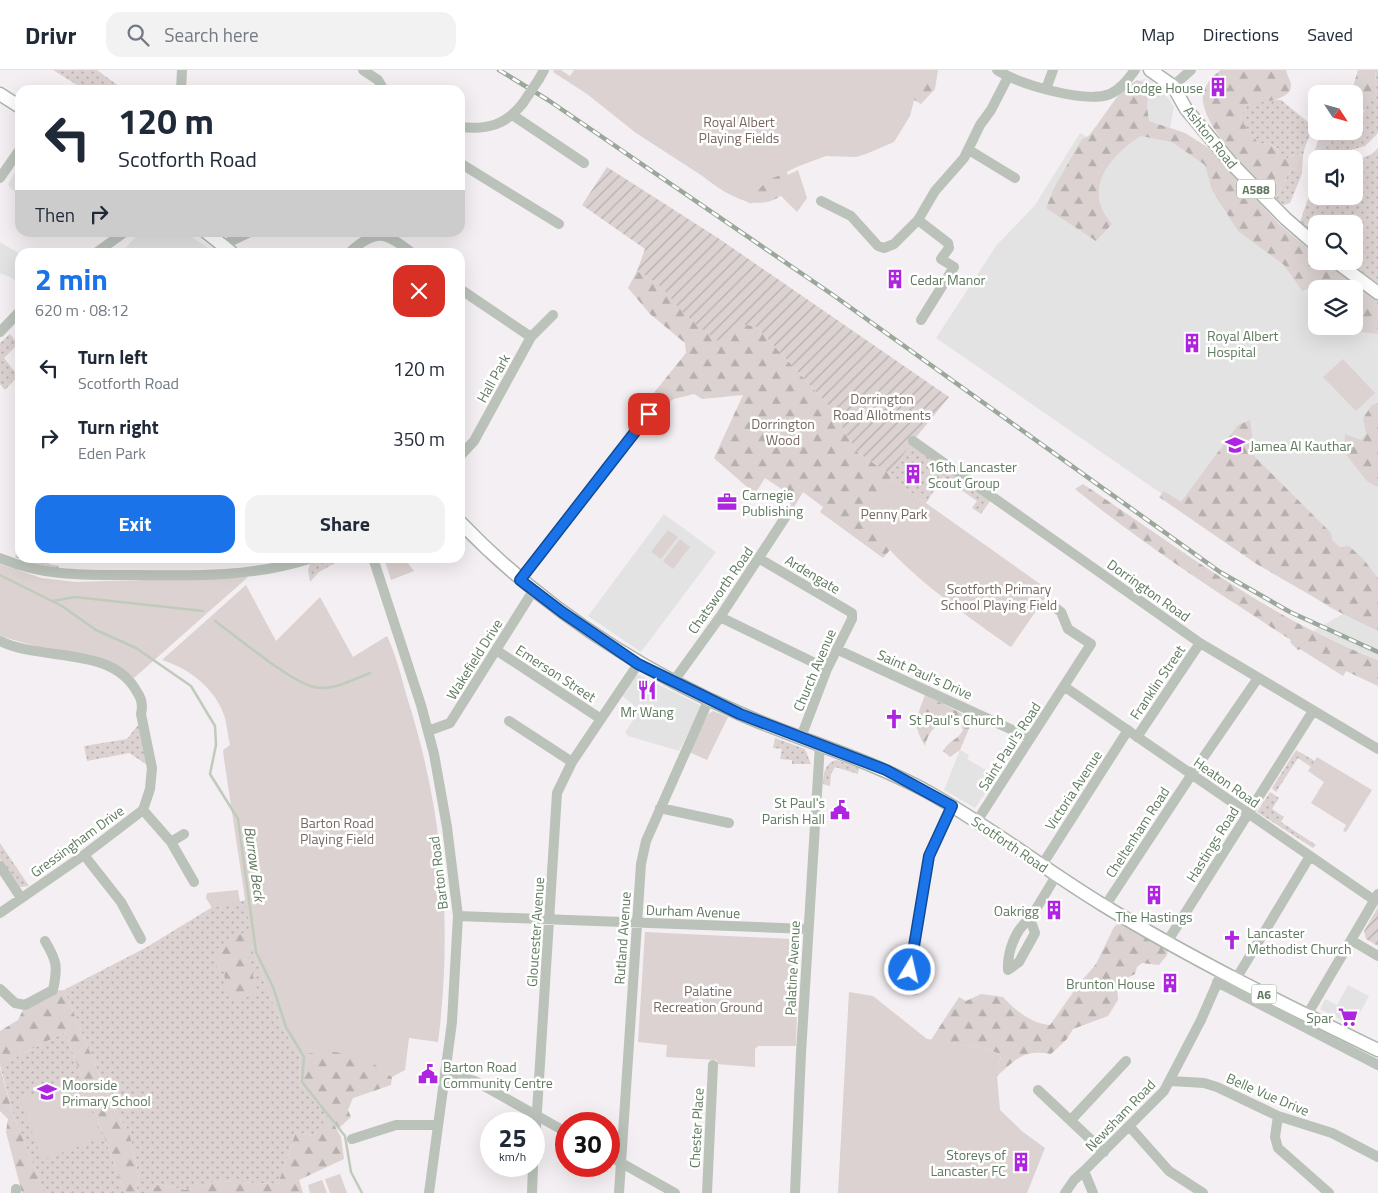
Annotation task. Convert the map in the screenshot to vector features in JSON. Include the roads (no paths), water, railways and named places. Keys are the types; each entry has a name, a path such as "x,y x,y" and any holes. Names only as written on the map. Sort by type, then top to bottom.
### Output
{"main road":[{"name":"Ashton Road","path":"1150,70 1173,86 1186,109 1232,164 1286,219 1308,238"},
{"path":"0,94 15,104"},
{"path":"212,237 226,248"},
{"path":"1347,270 1378,293"},
{"name":"Scotforth Road","path":"465,527 533,591 638,664 709,699 886,770 977,821 1056,876 1167,942 1219,977 1236,979 1307,1016"},
{"name":"A6","path":"1307,1016 1378,1050"}],"street":[{"path":"182,70 182,85"},
{"path":"363,70 378,80 381,85"},
{"path":"997,70 1030,86 1087,97 1100,97 1120,88 1135,70"},
{"path":"1046,89 1054,70"},
{"path":"1173,86 1190,70"},
{"path":"465,127 484,128 501,124 514,116 542,75"},
{"path":"821,201 851,216 878,246 884,248 894,244 918,220 935,191 960,165 969,150 980,124 991,110 1008,77"},
{"path":"514,116 584,163"},
{"path":"969,150 1015,178"},
{"path":"0,178 15,156"},
{"path":"465,166 559,224"},
{"path":"918,220 948,243 949,248 941,259 954,267 921,320"},
{"path":"103,248 118,237"},
{"path":"228,248 243,237"},
{"path":"355,248 362,242 377,237"},
{"path":"389,237 405,248"},
{"path":"465,293 531,337"},
{"name":"Hall Park","path":"465,451 474,441 531,337 553,315"},
{"path":"0,332 15,316"},
{"path":"520,580 649,414"},
{"name":"Dorrington Road","path":"913,441 1200,643 1378,749"},
{"name":"Chatsworth Road","path":"673,682 720,617 788,513"},
{"path":"0,558 41,572 71,575 198,576 251,572 290,563"},
{"name":"Ardengate","path":"760,558 852,613"},
{"name":"Barton Road","path":"375,563 428,731 447,827 458,916 452,1022 428,1193"},
{"name":"Wakefield Drive","path":"428,731 450,723 533,591"},
{"name":"Saint Paul's Road","path":"977,821 1065,687 1093,640 1068,629 1061,612 1050,604"},
{"name":"Church Avenue","path":"801,737 827,669 852,619 852,613"},
{"path":"720,617 827,669"},
{"name":"Gressingham Drive","path":"0,641 56,655 91,660 116,669 134,686 143,707 141,714 152,768 150,789 143,810 84,855 0,913"},
{"name":"Franklin Street","path":"1137,736 1200,643"},
{"name":"Saint Paul's Drive","path":"836,649 1030,738"},
{"name":"Emerson Street","path":"496,650 601,719"},
{"name":"Gloucester Avenue","path":"536,1112 550,920 556,802 562,782 572,762 638,664"},
{"name":"Cheltenham Road","path":"1105,906 1258,678"},
{"name":"Heaton Road","path":"1065,687 1310,856 1376,897"},
{"name":"Rutland Avenue","path":"619,1193 640,864 646,841 709,699"},
{"name":"Hastings Road","path":"1167,942 1313,711"},
{"path":"509,720 572,762"},
{"name":"Victoria Avenue","path":"1042,865 1128,730"},
{"name":"Palatine Avenue","path":"795,1193 808,929 820,744"},
{"path":"915,990 907,989 929,856 952,806"},
{"path":"660,808 730,823"},
{"path":"143,810 171,842 194,882"},
{"path":"171,842 184,834"},
{"path":"84,855 121,902 140,940"},
{"path":"1236,979 1310,856"},
{"path":"0,866 22,898"},
{"path":"1030,919 1056,876"},
{"path":"1307,1016 1376,897"},
{"name":"Durham Avenue","path":"458,916 808,929"},
{"path":"1351,940 1378,956"},
{"path":"0,989 15,1003 25,1005 53,990 58,970 53,954 45,941"},
{"path":"1219,977 1378,1065"},
{"name":"Newsham Road","path":"1094,1193 1084,1171 1160,1097 1171,1081 1219,977"},
{"path":"1071,1120 1126,1061"},
{"name":"Chester Place","path":"707,1193 713,1065"},
{"path":"445,1073 475,1081 531,1112"},
{"name":"Belle Vue Drive","path":"1171,1081 1204,1083 1217,1087 1278,1116 1332,1134 1378,1157"},
{"path":"1038,1090 1104,1152"},
{"path":"1278,1116 1275,1137 1278,1148 1329,1193"},
{"path":"352,1139 396,1125 438,1125"},
{"path":"1130,1127 1169,1171 1202,1193"},
{"path":"621,1163 675,1193"},
{"path":"1066,1193 1074,1180 1084,1171"},
{"path":"532,1193 533,1177"}],"waterway":[{"name":"Burrow Beck","path":"0,575 62,606 96,630 136,648 191,686 215,726 216,745 210,774 238,819 256,952 273,987 286,1027 304,1057 302,1082 345,1136 351,1172 362,1193"},
{"path":"53,601 75,597 203,611"},
{"path":"215,621 278,668 314,687 328,688 370,673"}],"railway":[{"path":"499,70 548,100 833,295 1220,572 1290,612 1378,652"}],"place":[{"name":"Lodge House","path":"1218,87"},
{"name":"Cedar Manor","path":"895,279"},
{"name":"Royal Albert Hospital","path":"1192,343"},
{"name":"Jamea Al Kauthar","path":"1235,445"},
{"name":"16th Lancaster Scout Group","path":"913,474"},
{"name":"Carnegie Publishing","path":"727,502"},
{"name":"Mr Wang","path":"647,690"},
{"name":"St Paul's Church","path":"894,719"},
{"name":"St Paul's Parish Hall","path":"840,810"},
{"name":"The Hastings","path":"1154,895"},
{"name":"Oakrigg","path":"1054,910"},
{"name":"Lancaster Methodist Church","path":"1232,940"},
{"name":"Brunton House","path":"1170,983"},
{"name":"Spar","path":"1348,1017"},
{"name":"Barton Road Community Centre","path":"428,1074"},
{"name":"Moorside Primary School","path":"47,1092"},
{"name":"Storeys of Lancaster FC","path":"1021,1162"}],"park label":[{"name":"Royal Albert Playing Fields","path":"739,129"},
{"name":"Dorrington Road Allotments","path":"882,406"},
{"name":"Dorrington Wood","path":"783,432"},
{"name":"Penny Park","path":"894,513"},
{"name":"Scotforth Primary School Playing Field","path":"999,596"},
{"name":"Barton Road Playing Field","path":"337,830"},
{"name":"Palatine Recreation Ground","path":"708,998"}]}
